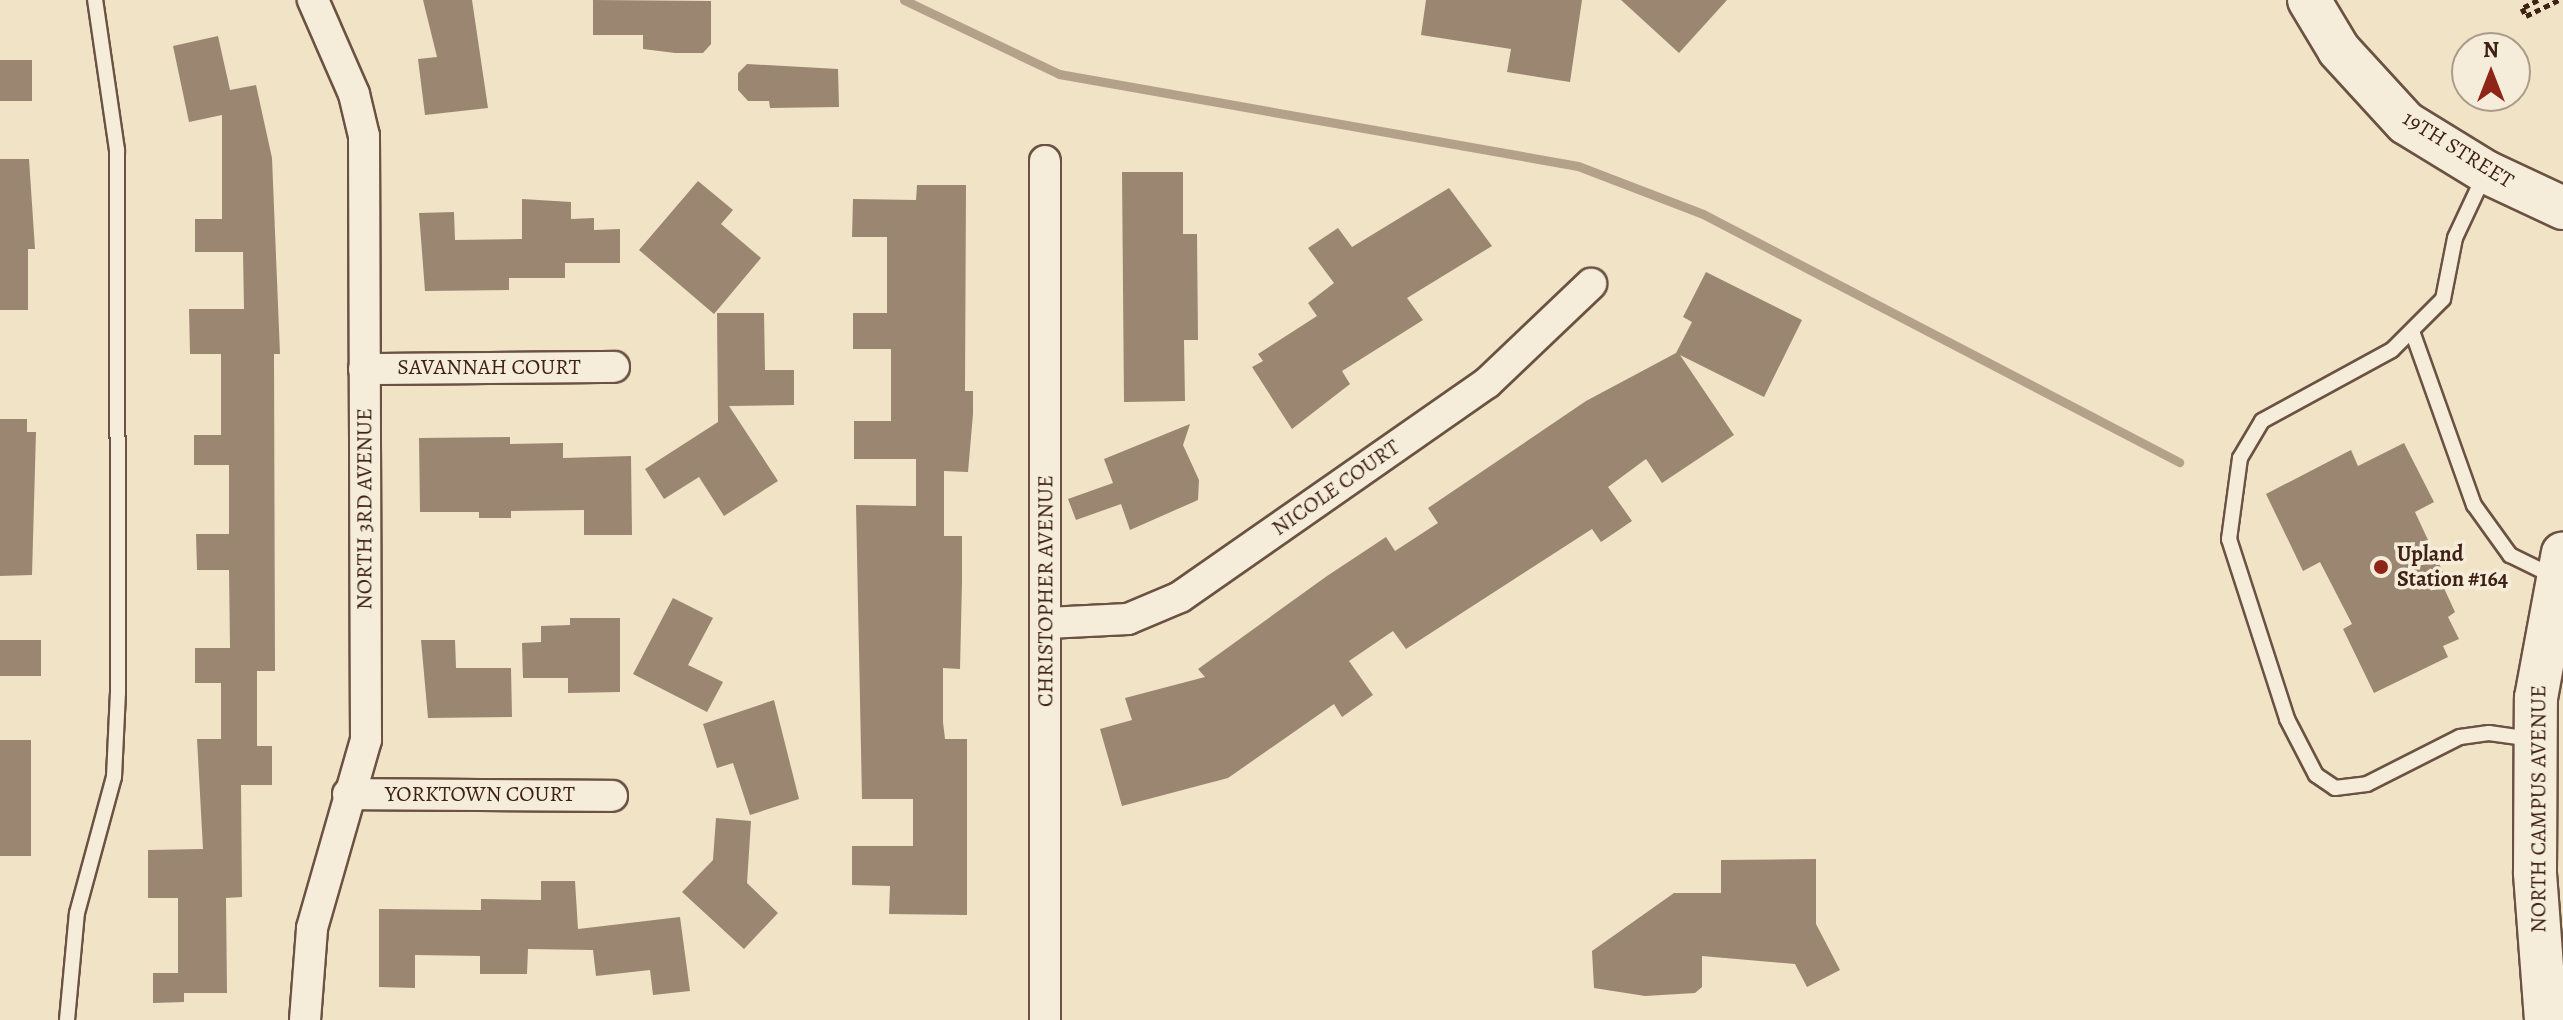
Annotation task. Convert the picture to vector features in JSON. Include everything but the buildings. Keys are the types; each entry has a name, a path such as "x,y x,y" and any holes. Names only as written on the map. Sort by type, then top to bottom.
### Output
{"main road":[{"name":"19TH STREET","path":"2309,0 2339,50 2406,123 2486,172 2563,208"},
{"name":"NORTH CAMPUS AVENUE","path":"2546,1020 2536,913 2535,739 2559,565"}],"street":[{"name":"NORTH 3RD AVENUE","path":"305,1020 312,928 366,740 364,136 354,94 313,0"},
{"name":"CHRISTOPHER AVENUE","path":"1045,161 1045,1020"},
{"name":"NICOLE COURT","path":"1047,623 1128,619 1180,597 1487,383 1591,284"},
{"name":"SAVANNAH COURT","path":"364,369 614,367"},
{"name":"YORKTOWN COURT","path":"348,794 612,796"}],"lane":[{"path":"67,1020 77,913 114,777 118,693 117,150 95,0"},
{"path":"2486,172 2455,238 2443,299 2412,331 2363,368 2262,421 2240,458 2229,539 2287,719 2316,775 2335,788 2367,784 2460,737 2489,733 2535,739"},
{"path":"2412,331 2474,505 2510,555 2559,565"}],"path":[{"path":"2538,0 2522,8 2526,16 2559,0"}],"waterway":[{"path":"904,0 1059,74 1578,166 1703,214 2179,462"}],"place":[{"name":"Upland Station #164","path":"2381,567"}]}
